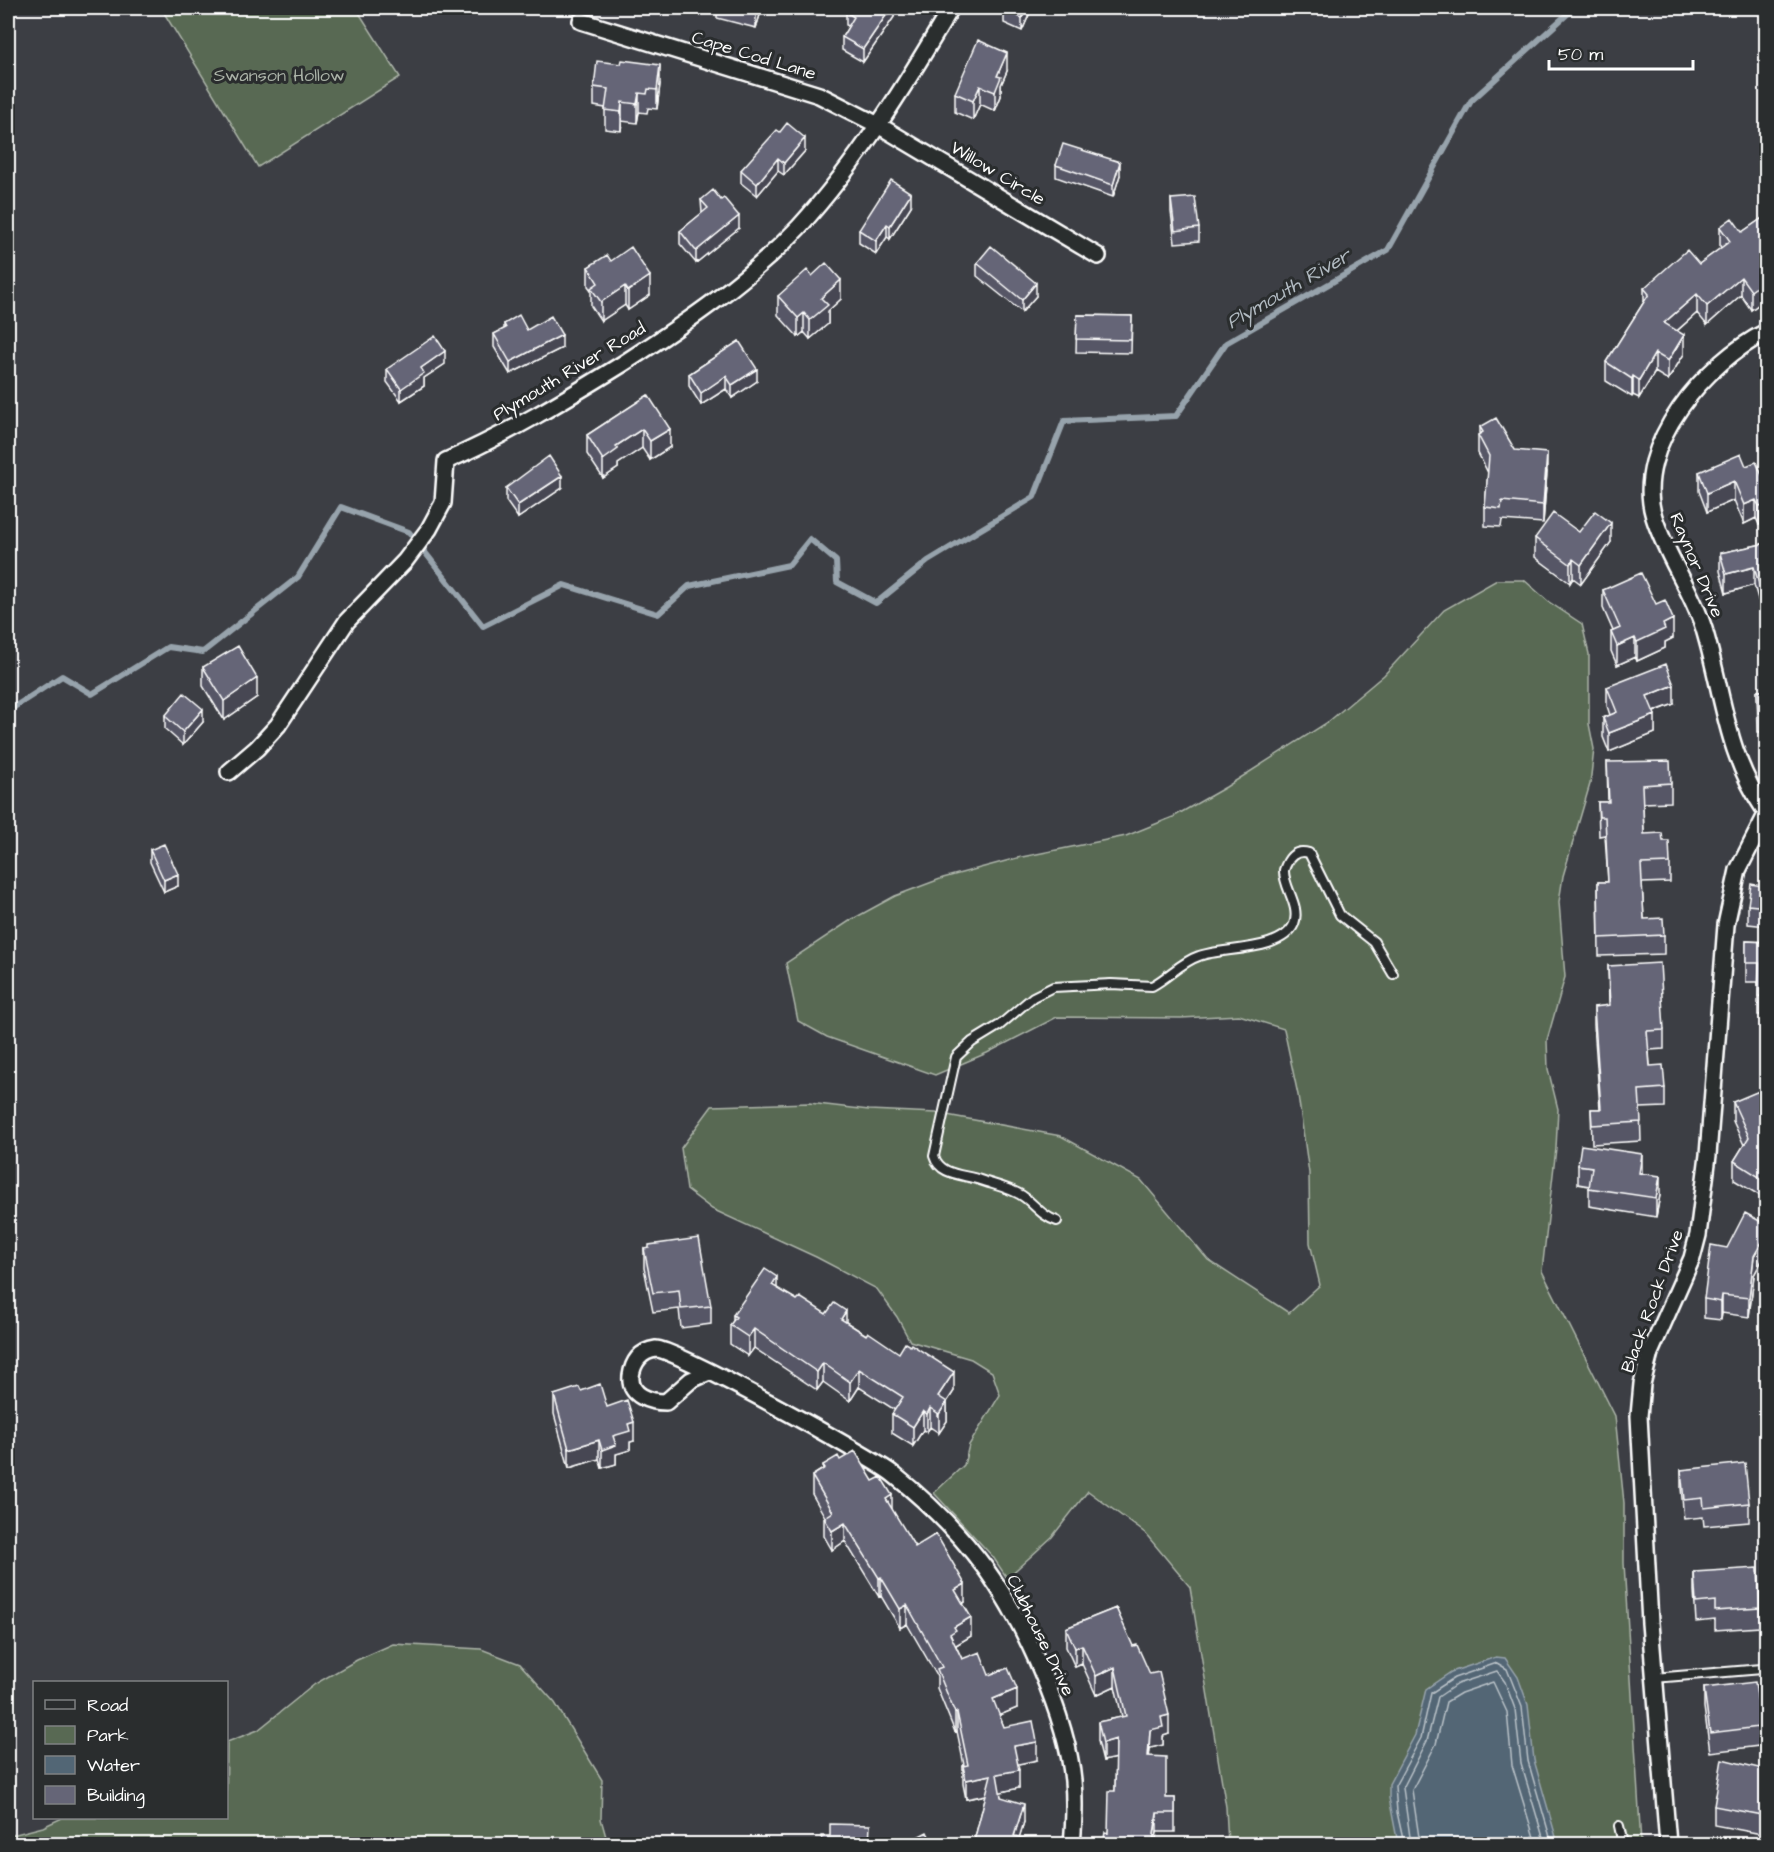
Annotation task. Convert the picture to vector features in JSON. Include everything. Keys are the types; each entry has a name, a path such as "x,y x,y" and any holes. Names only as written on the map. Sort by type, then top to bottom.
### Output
{"street":[{"name":"Plymouth River Road","path":"229,772 257,748 278,725 347,621 418,545 443,503 446,461 482,446 563,401 651,345 732,289 798,228 850,166 951,8"},
{"name":"Cape Cod Lane","path":"581,21 819,95 878,125"},
{"name":"Willow Circle","path":"878,125 1098,256"},
{"name":"Raynor Drive","path":"1767,332 1732,352 1708,373 1667,432 1651,475 1654,516 1703,626 1730,739 1750,789 1767,814"},
{"name":"Black Rock Drive","path":"1668,1845 1654,1678 1642,1471 1639,1416 1642,1384 1650,1353 1692,1258 1698,1235 1708,1155 1726,925 1738,870 1767,814"},
{"name":"Clubhouse Drive","path":"709,1372 691,1380 666,1402 650,1402 637,1394 631,1381 632,1366 640,1354 657,1349 672,1353 709,1372 855,1450 891,1472 937,1513 986,1569 1019,1627 1054,1704 1073,1779 1072,1845"}],"lane":[{"path":"1057,1221 1038,1212 1025,1197 1015,1192 970,1176 944,1170 936,1163 934,1156 956,1058 972,1042 994,1029 1034,997 1053,987 1111,984 1152,986 1179,966 1202,955 1256,946 1282,936 1294,923 1295,914 1284,870 1292,856 1298,852 1309,853 1340,915 1374,942 1393,974"},
{"path":"1654,1678 1762,1669 1767,1672"},
{"path":"1619,1826 1623,1845"}],"green space":[{"name":"Swanson Hollow","path":"161,8 356,8 400,77 258,167"},
{"path":"1497,580 1524,580 1549,602 1582,624 1589,654 1589,724 1594,749 1590,784 1563,876 1559,902 1565,977 1547,1040 1548,1069 1558,1109 1556,1148 1542,1271 1615,1416 1624,1503 1624,1563 1641,1844 1228,1844 1226,1807 1190,1587 1145,1533 1088,1491 1052,1537 1007,1578 993,1557 934,1493 964,1465 969,1445 1000,1395 992,1372 971,1359 910,1341 897,1317 877,1289 816,1257 712,1209 687,1190 681,1148 712,1106 809,1103 869,1110 936,1113 1061,1136 1141,1180 1208,1260 1289,1313 1320,1285 1310,1243 1309,1173 1298,1095 1284,1029 1239,1015 1181,1018 1057,1017 987,1053 935,1075 827,1037 798,1021 786,963 851,920 895,896 943,878 1017,858 1126,836 1173,817 1226,787 1328,722 1384,675 1444,610"},
{"path":"393,1644 481,1649 520,1664 555,1703 602,1780 601,1819 608,1844 8,1844 8,1836 43,1827 60,1819 228,1819 228,1742 258,1730 315,1684 357,1660"}],"water":[{"path":"1496,1657 1505,1658 1518,1677 1528,1705 1534,1760 1558,1844 1398,1844 1389,1798 1389,1784 1415,1735 1426,1689 1451,1672"}],"building":[{"path":"849,8 891,8 863,49 842,37 854,17 846,12"},
{"path":"1005,8 1027,8 1022,18 1004,10"},
{"path":"978,40 1007,53 997,76 1001,77 995,92 980,86 973,101 955,93"},
{"path":"622,60 660,65 657,90 648,89 647,94 639,93 637,104 622,102 621,112 605,110 608,89 594,87 597,61 621,64"},
{"path":"787,123 805,138 784,163 778,158 757,184 741,170 777,130 780,132"},
{"path":"1063,144 1120,162 1113,185 1056,165"},
{"path":"891,180 911,193 890,226 887,224 876,241 859,230"},
{"path":"713,190 721,200 724,198 739,216 696,251 680,231 708,208 701,200"},
{"path":"1195,197 1199,228 1175,231 1171,199"},
{"path":"1767,215 1767,262 1762,265 1767,271 1767,279 1751,291 1741,277 1707,306 1697,294 1664,323 1684,335 1668,361 1655,353 1639,380 1633,376 1632,379 1606,362 1649,294 1644,288 1687,250 1699,264 1730,241 1720,227 1732,218 1742,232"},
{"path":"991,246 1036,283 1022,300 977,263"},
{"path":"631,247 650,276 628,291 625,286 601,302 591,288 598,283 588,267 607,255 611,261"},
{"path":"826,263 841,280 821,298 828,305 810,320 804,313 798,318 778,296 807,270 812,276"},
{"path":"519,315 527,330 551,316 562,335 510,362 494,334 506,328 504,324"},
{"path":"1077,315 1132,316 1131,340 1076,339"},
{"path":"435,336 445,351 421,368 424,373 401,389 387,369"},
{"path":"739,341 757,369 732,385 726,376 701,393 689,374"},
{"path":"648,395 670,429 650,441 642,429 616,446 618,449 603,460 587,435"},
{"path":"1496,418 1515,450 1547,453 1543,505 1502,501 1501,509 1485,507 1489,456 1478,435 1483,432 1480,427"},
{"path":"1741,454 1746,466 1756,462 1762,475 1766,473 1767,504 1759,506 1756,500 1744,505 1734,481 1707,493 1699,472"},
{"path":"549,456 562,476 518,505 506,488"},
{"path":"1595,511 1611,523 1581,565 1573,559 1570,564 1535,538 1553,513 1579,532"},
{"path":"1767,543 1767,593 1762,594 1754,567 1726,574 1720,553"},
{"path":"1641,573 1656,604 1665,600 1673,619 1663,624 1665,629 1637,642 1635,638 1617,646 1611,632 1620,628 1603,590"},
{"path":"238,646 257,678 224,701 203,667"},
{"path":"1666,664 1674,685 1647,696 1655,715 1609,733 1603,718 1617,712 1607,687"},
{"path":"1757,691 1767,691 1767,713 1758,713"},
{"path":"184,693 203,709 183,732 165,716"},
{"path":"1670,761 1671,783 1642,785 1644,834 1662,833 1663,841 1669,841 1670,863 1641,864 1644,919 1663,918 1664,935 1599,938 1598,882 1608,882 1605,817 1599,817 1598,802 1609,802 1607,762"},
{"path":"164,844 178,874 164,880 150,850"},
{"path":"1751,884 1767,887 1767,907 1748,905"},
{"path":"1746,941 1767,942 1767,997 1758,996 1759,963 1746,963"},
{"path":"1660,963 1664,1030 1647,1031 1650,1066 1663,1065 1665,1088 1639,1090 1641,1122 1592,1125 1591,1109 1601,1109 1594,1007 1610,1005 1608,966"},
{"path":"1759,1091 1767,1107 1767,1182 1734,1161 1749,1137 1733,1102"},
{"path":"1581,1145 1642,1154 1639,1173 1660,1176 1656,1198 1589,1188 1592,1167 1578,1165"},
{"path":"1745,1213 1767,1225 1767,1233 1754,1256 1749,1298 1722,1295 1721,1302 1704,1299 1711,1245 1727,1248"},
{"path":"699,1238 711,1306 681,1309 679,1290 653,1293 644,1249 649,1248 649,1245"},
{"path":"765,1269 777,1277 772,1285 797,1300 800,1297 826,1314 834,1303 846,1311 841,1319 866,1335 868,1332 899,1353 905,1343 910,1346 911,1344 954,1372 938,1396 947,1402 939,1414 930,1408 927,1414 923,1411 913,1427 892,1414 903,1397 859,1369 850,1382 823,1363 817,1372 754,1329 748,1337 730,1325 736,1317 733,1315"},
{"path":"600,1384 607,1407 627,1400 634,1422 628,1424 630,1431 613,1436 616,1445 602,1450 599,1440 569,1449 554,1395 579,1387 581,1391"},
{"path":"855,1451 873,1481 881,1477 892,1495 886,1499 915,1547 936,1534 965,1584 955,1590 971,1617 954,1627 956,1630 950,1634 962,1659 980,1652 989,1675 1008,1668 1017,1689 993,1699 1004,1727 1033,1721 1037,1742 1014,1746 1019,1770 997,1774 1001,1797 1024,1804 1014,1836 1028,1839 1027,1845 973,1845 991,1775 966,1780 963,1766 968,1765 957,1712 955,1713 937,1669 942,1667 907,1605 900,1609 845,1523 832,1531 824,1518 833,1512 812,1476 825,1468 823,1465 838,1456 840,1460"},
{"path":"1745,1463 1749,1503 1704,1508 1703,1498 1684,1500 1681,1470"},
{"path":"1758,1568 1760,1608 1715,1611 1715,1601 1696,1603 1694,1572"},
{"path":"1116,1608 1133,1646 1137,1645 1150,1674 1159,1672 1169,1715 1161,1717 1163,1727 1150,1730 1148,1756 1166,1757 1166,1798 1175,1798 1175,1813 1157,1813 1153,1842 1171,1845 1103,1845 1105,1832 1108,1833 1109,1791 1115,1791 1116,1739 1103,1743 1098,1722 1126,1716 1115,1667 1096,1676 1082,1645 1075,1648 1066,1628"},
{"path":"1755,1682 1758,1703 1767,1702 1767,1726 1710,1733 1704,1688"},
{"path":"1722,1759 1767,1770 1767,1816 1714,1806"},
{"path":"830,1824 870,1825 869,1845 822,1845 822,1836 830,1836"},
{"path":"927,1832 933,1844 941,1843 942,1845 902,1845"}],"waterway":[{"name":"Plymouth River","path":"8,711 62,676 92,694 168,647 203,652 298,577 341,507 409,532 483,626 564,585 658,614 689,586 789,565 810,539 836,561 837,582 876,603 928,561 1034,497 1064,421 1176,416 1226,343 1388,250 1471,101 1574,8"}]}
